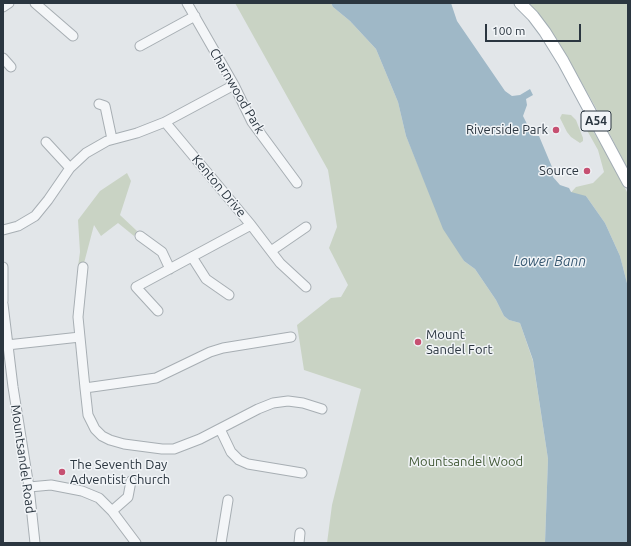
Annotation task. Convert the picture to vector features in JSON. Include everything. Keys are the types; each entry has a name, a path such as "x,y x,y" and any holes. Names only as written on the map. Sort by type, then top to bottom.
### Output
{"main road":[{"name":"A54","path":"520,3 533,16 545,32 563,61 628,182"}],"street":[{"path":"35,3 73,36"},
{"name":"Charnwood Park","path":"187,3 234,85 252,122 297,183"},
{"path":"140,46 195,16"},
{"path":"3,58 11,67"},
{"path":"3,230 18,226 35,216 70,168 86,153 112,139 137,133 165,122 234,85"},
{"path":"100,104 106,106 112,139"},
{"name":"Kenton Drive","path":"165,122 251,225 280,263 306,287"},
{"path":"46,142 70,168"},
{"path":"158,311 136,287 251,225"},
{"path":"271,251 306,227"},
{"path":"140,236 162,252 170,269"},
{"path":"192,257 206,279 229,295"},
{"name":"Mountsandel Road","path":"3,267 3,302 7,345 35,543"},
{"path":"83,267 78,317 88,415 95,429 102,436 124,444 174,449 184,446 273,403 296,402 322,409"},
{"path":"7,345 80,337"},
{"path":"85,388 156,378 210,352 222,348 291,337"},
{"path":"220,429 232,452 239,460 248,464 302,474"},
{"path":"112,511 128,496 131,481"},
{"path":"28,487 51,485 82,491 99,498 112,511 136,543"},
{"path":"220,543 228,500"},
{"path":"299,543 300,533"}],"green space":[{"name":"Mountsandel Wood","path":"235,3 331,3 333,7 350,21 376,49 398,102 406,136 422,175 464,261 475,269 496,300 504,316 509,320 520,323 533,361 548,459 545,543 327,543 332,505 361,389 304,370 297,325 331,298 341,297 348,285 329,248 337,227 328,170"},
{"path":"525,3 628,3 628,170 601,117 557,39"},
{"path":"562,114 571,115 576,120 583,141 580,143 571,137 567,132 560,118"},
{"path":"588,123 612,162 628,194 628,287 620,256 605,223 586,196 566,198 576,187 593,183 604,172 598,150 584,125"},
{"path":"127,173 131,181 120,215 137,231 134,236 118,223 101,236 94,225 83,267 78,267 80,252 78,220 100,191"}],"water":[{"name":"Lower Bann","path":"331,3 451,3 457,21 505,91 512,96 520,95 530,89 533,95 526,99 527,105 523,116 533,136 539,136 552,167 553,177 560,185 569,188 571,192 586,196 605,223 620,256 628,287 628,543 545,543 548,459 533,360 520,323 509,320 504,316 496,300 475,269 464,261 443,229 406,136 398,102 376,49 350,21 333,7"}],"place":[{"name":"Riverside Park","path":"556,130"},
{"name":"Source","path":"587,171"},
{"name":"Mount Sandel Fort","path":"418,342"},
{"name":"The Seventh Day Adventist Church","path":"62,472"}]}
